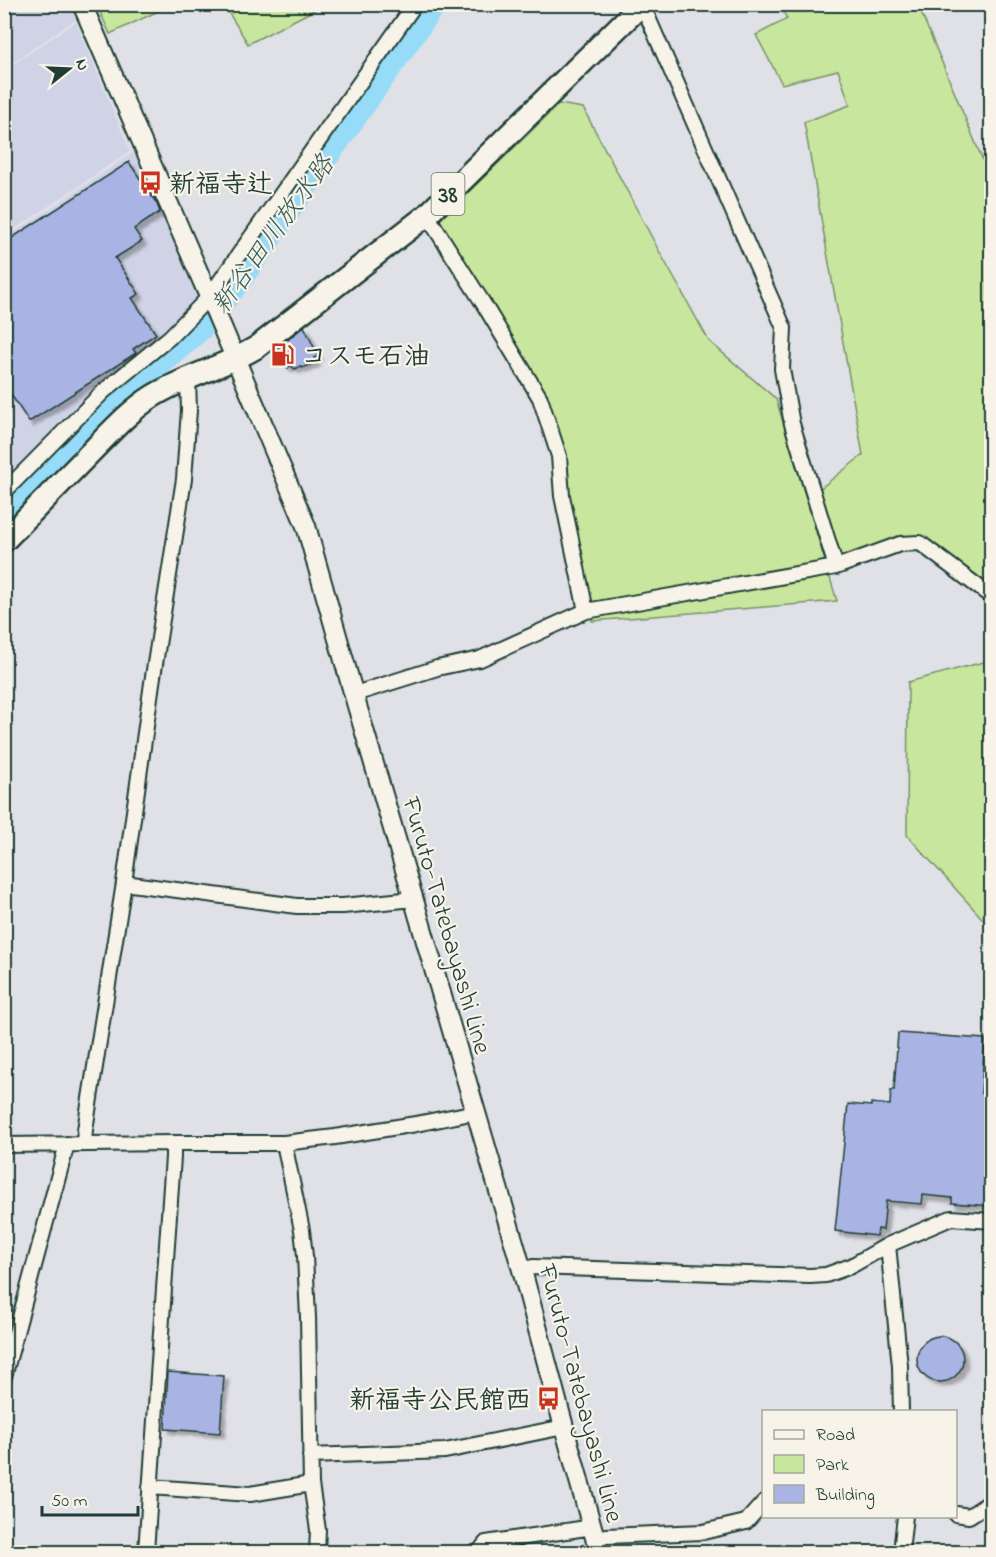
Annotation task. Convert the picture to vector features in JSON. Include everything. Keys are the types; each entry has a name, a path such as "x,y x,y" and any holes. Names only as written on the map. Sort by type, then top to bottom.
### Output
{"main road":[{"path":"82,4 210,299"},
{"name":"38","path":"4,541 109,434 152,396 257,347 427,214 642,4"},
{"name":"Furuto-Tatebayashi Line","path":"210,299 306,526 522,1270 596,1539"}],"street":[{"path":"4,492 104,391 170,337 210,299 415,4"},
{"path":"642,4 784,328 782,369 792,424 836,567"},
{"path":"427,214 540,398 559,456 562,496 586,611"},
{"path":"84,1143 184,479 189,410 188,379"},
{"path":"353,692 361,692 437,668 480,659 586,611 836,567 900,544 920,543 992,597"},
{"path":"124,883 297,906 344,906 414,898"},
{"path":"4,1145 284,1143 346,1136 476,1112"},
{"path":"146,1552 173,1157 172,1143"},
{"path":"284,1143 302,1230 305,1256 311,1484 318,1530 317,1552"},
{"path":"4,1377 68,1144"},
{"path":"522,1270 533,1267 826,1275 851,1266 888,1245 951,1218 992,1221"},
{"path":"888,1245 900,1366 901,1410"},
{"path":"310,1456 445,1451 564,1427"},
{"path":"150,1487 244,1494 311,1484"},
{"path":"957,1514 969,1516 992,1502"},
{"path":"479,1552 486,1543 703,1532 746,1522 762,1504"},
{"path":"901,1552 905,1518"}],"shaded area":[{"path":"5,4 69,5 76,19 5,68"},
{"path":"76,22 130,151 5,236 5,70"},
{"path":"137,150 200,300 5,486 5,239"}],"green space":[{"path":"97,5 171,5 110,34"},
{"path":"224,5 324,5 248,44"},
{"path":"780,5 918,5 991,180 991,597 920,543 836,567 813,494 863,455 804,122 850,105 838,70 782,84 756,35 787,19"},
{"path":"559,104 583,108 709,341 776,399 837,601 592,621 560,468 534,387 435,228 441,219"},
{"path":"992,660 991,942 990,927 907,835 908,682"}],"building":[{"path":"129,162 160,212 134,229 142,241 115,258 139,294 132,298 156,334 133,349 136,353 29,422 4,384 4,243"},
{"path":"304,326 318,356 314,358 316,362 302,368 300,366 295,369 290,365 288,368 274,352"},
{"path":"898,1033 985,1039 981,1093 992,1094 992,1206 952,1203 952,1198 923,1195 922,1204 886,1201 883,1230 878,1229 877,1236 835,1231 848,1104 890,1105 891,1090 894,1090"},
{"path":"940,1336 956,1343 963,1359 956,1375 940,1382 924,1375 917,1359 924,1343"},
{"path":"168,1372 224,1376 220,1433 165,1429"}],"waterway":[{"name":"新谷田川放水路","path":"4,514 106,412 201,330 238,284 436,4"}],"place":[{"name":"新福寺辻","path":"151,183"},
{"name":"コスモ石油","path":"283,355"},
{"name":"新福寺公民館西","path":"549,1399"}]}
